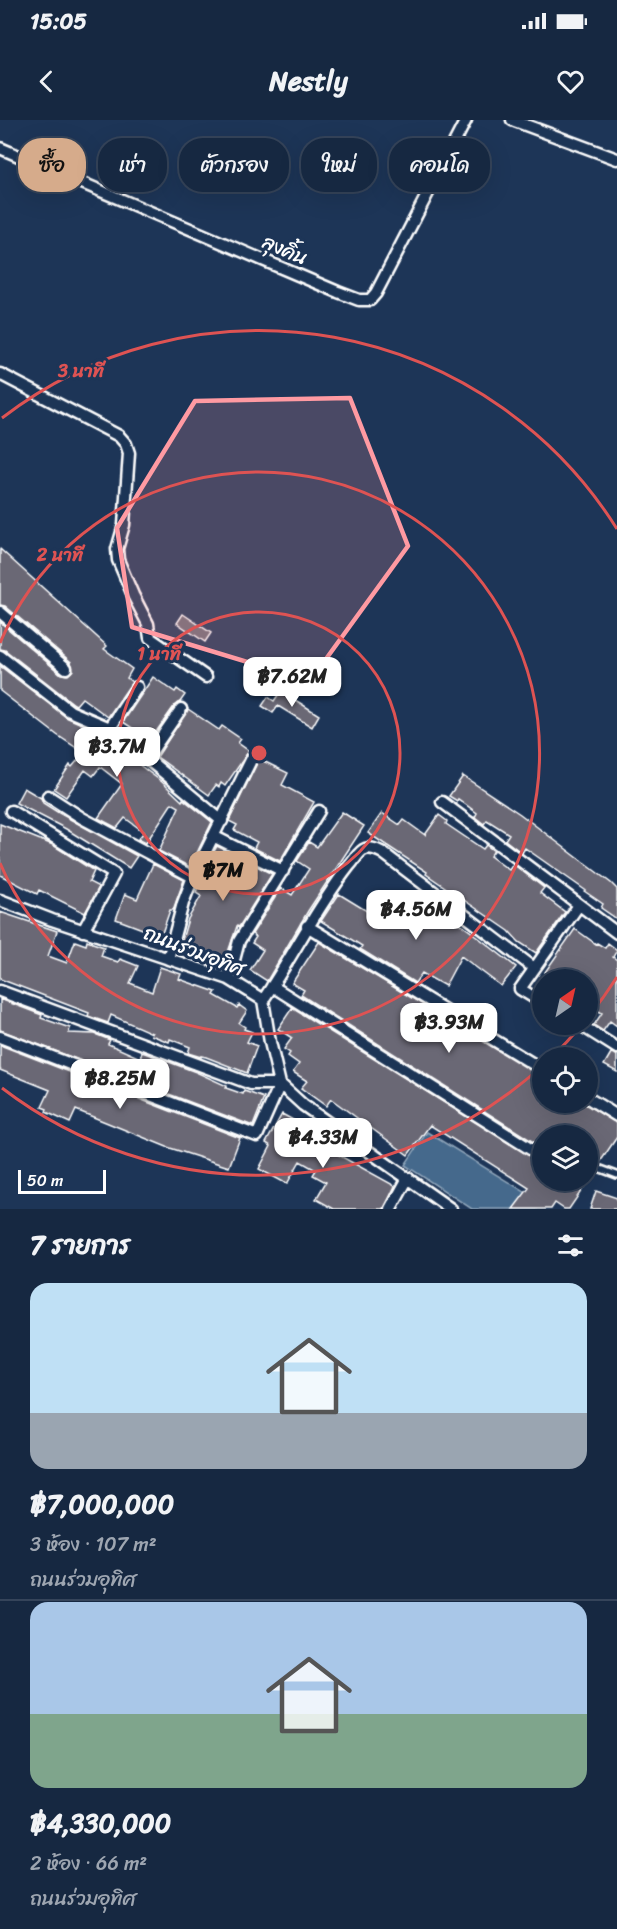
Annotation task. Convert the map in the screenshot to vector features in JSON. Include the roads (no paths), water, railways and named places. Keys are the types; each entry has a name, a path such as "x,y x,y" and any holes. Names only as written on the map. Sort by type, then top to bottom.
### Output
{"street":[{"name":"ลุงคิ้น","path":"0,148 364,301 370,300 376,293 466,120"},
{"path":"512,120 617,159"},
{"path":"0,374 118,436 126,444 129,453 125,518 117,549 118,564 148,624 150,638 206,677"},
{"path":"0,612 66,668"},
{"path":"0,656 70,711 110,728 222,821"},
{"path":"110,728 137,687"},
{"path":"147,758 181,709"},
{"path":"168,959 183,903 193,877 252,758"},
{"path":"48,796 82,818 193,877"},
{"path":"442,802 617,933"},
{"path":"11,811 114,874 83,931"},
{"path":"229,980 239,941 319,812"},
{"path":"213,836 283,871"},
{"path":"451,1209 303,1105 280,1084 263,999 307,926 365,849 378,850 534,968 579,904"},
{"name":"ถนนร่วมอุทิศ","path":"0,900 83,931 229,980 263,999"},
{"path":"307,926 532,1063"},
{"path":"532,971 520,988 532,996"},
{"path":"272,986 532,1150"},
{"path":"0,991 251,1084 280,1084"},
{"path":"596,1035 617,1048"},
{"path":"0,1037 257,1136 280,1084"},
{"path":"598,1104 617,1116"},
{"path":"391,1209 408,1178"}],"lane":[{"path":"601,1169 617,1175"}],"water":[{"path":"427,1132 541,1202 537,1209 472,1209 405,1165"}]}
